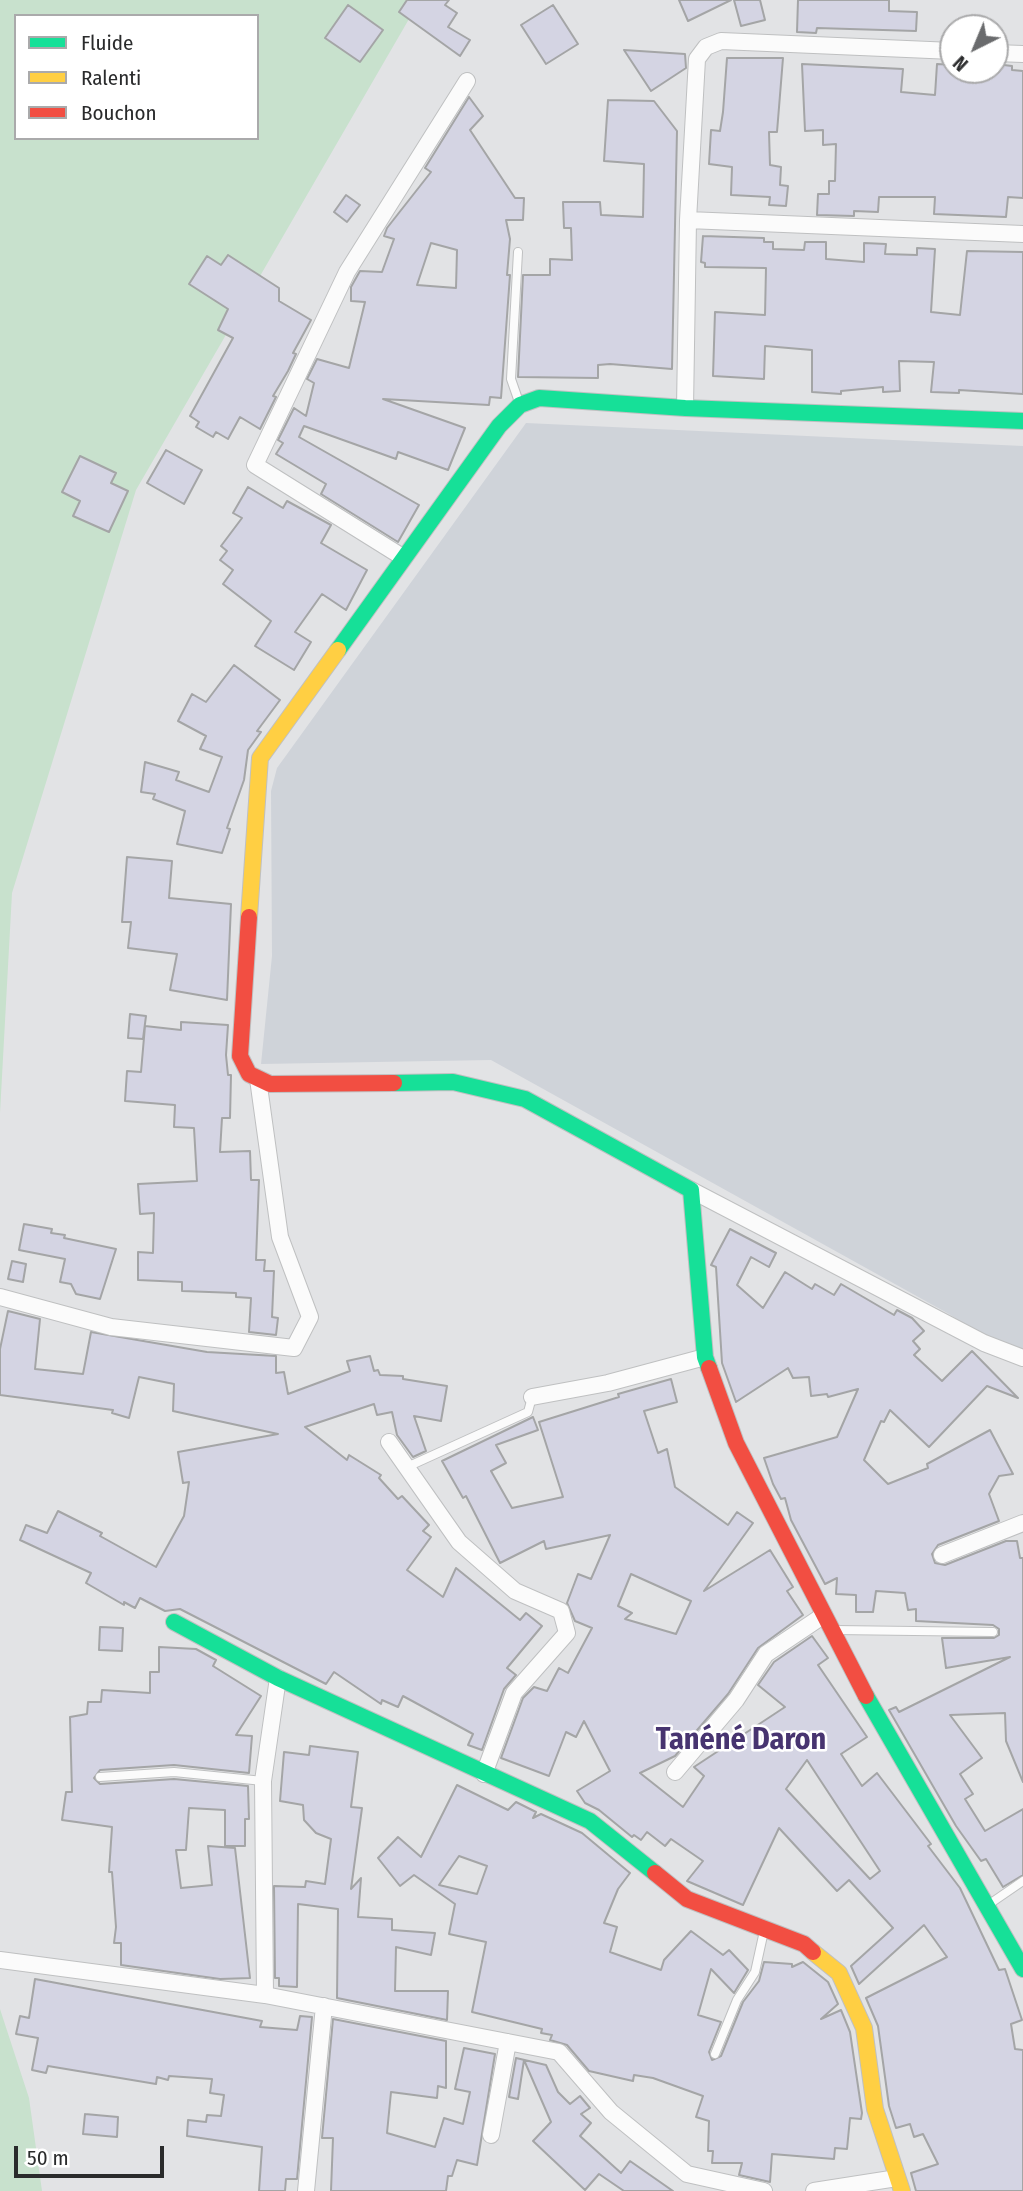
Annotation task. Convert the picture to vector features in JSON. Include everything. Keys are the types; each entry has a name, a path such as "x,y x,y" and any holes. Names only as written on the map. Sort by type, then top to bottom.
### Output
{"street":[{"path":"685,408 688,220 698,59 706,47 721,41 939,50"},
{"path":"404,558 255,465 348,272 467,81"},
{"path":"688,220 1023,234"},
{"path":"1023,421 685,408 539,398 520,405 499,426 260,758 240,1056 248,1074 270,1084 453,1082 525,1099 691,1190 984,1343 1023,1358"},
{"path":"0,1297 111,1326 294,1349 310,1317 281,1237 258,1079"},
{"path":"691,1190 705,1357 736,1443 873,1710 1023,1969"},
{"path":"532,1397 607,1383 705,1357"},
{"path":"389,1442 459,1542 515,1591 561,1611 568,1633 514,1693 484,1774"},
{"path":"942,1555 1023,1522"},
{"path":"174,1622 278,1678 590,1821 687,1899 804,1944 839,1973 864,2028 875,2109 899,2185 814,2191"},
{"path":"675,1772 736,1700 766,1654 828,1623"},
{"path":"265,1995 263,1782 278,1678"},
{"path":"0,1960 265,1995 559,2052 611,2112 687,2174 764,2191"},
{"path":"306,2191 324,2006"},
{"path":"491,2135 508,2042"}],"lane":[{"path":"518,251 511,379 520,405"},
{"path":"407,1467 528,1412 532,1397"},
{"path":"828,1623 993,1632"},
{"path":"100,1777 174,1772 263,1782"},
{"path":"986,1906 1023,1881"},
{"path":"715,2054 737,2000 755,1972 765,1929"}],"shaded area":[{"path":"526,423 1023,446 1023,1352 981,1335 949,1314 491,1060 261,1064 272,956 271,791 277,768"}],"green space":[{"path":"0,0 420,0 136,490 12,893 0,1113"},
{"path":"0,2009 29,2098 42,2191 0,2191"}],"building":[{"path":"407,0 449,0 445,5 457,13 448,27 470,40 460,56 399,12"},
{"path":"679,0 731,0 688,21"},
{"path":"734,0 760,0 765,20 741,26"},
{"path":"798,0 889,0 889,11 917,12 916,31 817,28 816,33 797,32"},
{"path":"348,5 383,30 360,62 325,38"},
{"path":"553,5 578,44 546,64 521,25"},
{"path":"624,50 685,54 686,68 651,91"},
{"path":"727,58 783,58 777,132 769,132 770,165 781,167 780,185 788,186 786,206 769,205 770,197 731,195 732,167 709,164 711,130 720,131"},
{"path":"802,64 903,69 901,92 935,95 937,64 939,84 1009,84 1009,66 1012,66 1012,70 1023,71 1023,198 1008,197 1006,217 934,214 935,197 879,197 878,212 854,211 854,216 817,215 818,194 829,194 829,181 835,181 836,144 823,145 823,130 805,131"},
{"path":"469,97 483,116 470,130 515,198 524,198 523,220 506,220 510,239 507,275 510,275 501,398 490,397 489,405 383,399 465,428 448,470 398,452 396,459 304,426 299,437 419,505 398,542 321,494 326,484 276,454 283,443 278,440 294,408 306,416 314,383 307,379 317,359 349,368 365,302 351,301 351,287 360,271 382,272 394,239 384,236 387,228 431,172 425,168","holes":["431,243 457,250 456,288 417,285"]},
{"path":"608,100 654,101 677,131 672,369 610,364 598,365 598,378 518,377 523,275 550,275 550,259 572,260 571,228 564,228 563,202 600,202 601,215 643,217 644,164 604,161"},
{"path":"346,195 360,205 347,222 334,212"},
{"path":"703,236 764,238 764,242 773,242 773,249 804,250 805,242 826,242 826,259 864,262 864,243 886,244 885,254 917,255 917,248 935,249 931,312 960,315 967,251 1023,252 1023,394 959,390 959,393 931,392 934,362 899,361 900,391 883,392 883,387 841,391 841,394 812,392 812,350 765,346 764,379 713,376 715,312 765,315 766,268 705,267 705,263 701,262"},
{"path":"228,255 279,288 279,301 311,320 293,353 296,354 273,396 276,397 260,429 240,417 228,439 216,432 213,437 196,427 199,422 190,416 233,338 218,330 228,309 189,284 207,256 221,265"},
{"path":"166,450 202,470 184,504 147,483"},
{"path":"80,456 116,473 111,483 128,491 109,532 73,516 80,501 62,492"},
{"path":"248,487 283,508 287,501 331,525 321,543 367,570 346,610 322,594 295,632 311,642 294,670 255,646 271,621 223,584 233,570 220,560 227,551 221,546 242,518 233,513"},
{"path":"234,665 280,700 257,731 261,732 248,750 244,780 227,828 230,829 222,853 177,844 185,811 153,799 155,794 141,792 145,762 179,772 176,780 209,792 222,757 200,749 206,736 178,721 192,694 206,702"},
{"path":"127,857 172,861 169,898 231,904 227,1000 170,990 177,954 128,948 131,922 122,922"},
{"path":"130,1014 146,1016 143,1039 128,1038"},
{"path":"181,1022 228,1025 226,1055 228,1075 231,1075 230,1118 222,1118 220,1152 250,1151 251,1180 259,1180 256,1260 265,1260 264,1271 274,1271 272,1317 278,1318 276,1335 249,1332 251,1298 236,1297 236,1293 182,1291 182,1282 138,1280 138,1252 153,1253 154,1213 140,1214 138,1184 197,1181 194,1128 174,1127 175,1105 125,1101 127,1071 141,1072 145,1026 181,1030"},
{"path":"24,1224 52,1229 51,1233 65,1235 64,1238 116,1249 100,1299 76,1294 71,1284 60,1282 65,1259 19,1250"},
{"path":"730,1229 776,1253 769,1267 751,1257 737,1285 763,1308 785,1272 812,1289 815,1284 834,1295 841,1284 894,1315 897,1310 912,1318 924,1331 913,1341 920,1349 914,1355 942,1381 972,1351 1018,1398 987,1386 929,1447 890,1410 884,1422 881,1421 864,1460 888,1484 928,1468 927,1464 990,1430 1013,1474 999,1476 989,1494 999,1521 938,1545 932,1554 935,1563 945,1565 1006,1541 1017,1541 1020,1558 1023,1558 1023,1782 1006,1741 1005,1713 950,1715 982,1758 960,1774 973,1794 965,1799 985,1831 1023,1809 1023,1875 1003,1887 986,1859 981,1861 956,1826 889,1710 896,1707 899,1712 1010,1657 946,1668 942,1638 994,1638 999,1635 999,1629 993,1625 916,1621 916,1609 908,1610 905,1593 876,1591 873,1612 856,1612 856,1595 836,1594 837,1578 825,1584 791,1520 785,1498 781,1499 773,1484 764,1458 837,1437 858,1389 828,1397 827,1394 811,1396 809,1377 793,1378 788,1368 736,1402 722,1363 716,1267 711,1265"},
{"path":"12,1261 26,1264 23,1282 8,1279"},
{"path":"8,1311 40,1319 35,1369 83,1374 91,1332 207,1352 276,1356 276,1373 284,1372 288,1394 350,1371 347,1361 370,1356 374,1371 378,1370 380,1375 403,1376 403,1379 447,1386 441,1421 414,1416 426,1451 413,1457 397,1435 392,1412 377,1415 374,1404 305,1427 347,1460 349,1455 381,1475 379,1478 398,1499 402,1496 429,1525 423,1531 431,1537 407,1570 443,1597 456,1568 520,1620 526,1613 542,1626 507,1668 516,1675 504,1689 482,1750 468,1745 473,1734 403,1696 398,1707 382,1700 381,1704 334,1672 326,1684 180,1609 165,1611 140,1598 135,1608 124,1602 124,1605 86,1583 91,1573 20,1540 26,1525 47,1533 58,1511 102,1533 100,1536 156,1567 184,1516 189,1482 183,1483 178,1452 278,1434 173,1411 174,1384 139,1377 129,1418 112,1413 113,1410 0,1395 0,1349"},
{"path":"671,1379 677,1402 644,1411 658,1453 667,1449 675,1487 728,1525 737,1512 753,1523 704,1591 770,1550 793,1587 787,1591 803,1615 758,1648 728,1694 675,1756 640,1773 683,1807 704,1776 694,1767 785,1707 758,1685 774,1662 812,1636 828,1658 818,1665 867,1737 841,1754 862,1786 877,1773 931,1844 928,1846 960,1888 999,1970 1005,1969 1022,2020 1011,2024 1015,2049 1023,2050 1023,2191 916,2191 911,2173 938,2164 923,2134 914,2137 910,2124 896,2128 889,2106 878,2026 866,1998 947,1957 924,1925 859,1984 851,1966 893,1928 849,1880 837,1891 779,1828 743,1905 687,1881 703,1861 671,1839 665,1846 647,1832 641,1840 634,1835 632,1837 599,1810 585,1803 577,1791 610,1771 584,1721 576,1737 566,1732 549,1776 501,1758 523,1698 534,1687 547,1691 559,1668 568,1673 592,1628 575,1621 567,1603 578,1574 591,1579 610,1535 546,1549 544,1541 500,1563 466,1496 463,1498 442,1461 533,1417 538,1430 496,1445 506,1463 491,1471 512,1508 563,1497 539,1422 619,1397 618,1394","holes":["631,1574 691,1601 676,1634 625,1619 632,1613 618,1606","807,1760 880,1871 870,1879 786,1789"]},
{"path":"100,1627 123,1628 122,1651 99,1650"},
{"path":"159,1647 196,1649 216,1660 213,1666 261,1696 236,1735 252,1736 249,1773 174,1765 100,1770 94,1778 100,1784 174,1779 248,1786 249,1819 245,1819 245,1846 225,1846 225,1810 189,1808 186,1850 176,1850 181,1888 212,1885 208,1846 235,1848 250,1978 220,1979 121,1965 121,1943 114,1943 116,1927 112,1872 109,1872 112,1827 62,1820 66,1792 72,1792 70,1717 87,1714 88,1702 101,1702 102,1690 150,1693 150,1672 159,1672"},
{"path":"310,1746 358,1752 351,1807 362,1808 351,1889 361,1878 358,1917 392,1919 392,1930 435,1933 431,1955 396,1947 395,1991 448,1991 447,2020 337,1998 338,1909 298,1904 297,1987 279,1986 279,1978 275,1978 274,1886 305,1887 306,1881 325,1884 331,1839 316,1833 304,1820 303,1805 280,1801 284,1752 309,1755"},
{"path":"457,1785 508,1810 516,1802 536,1812 533,1818 541,1814 582,1833 630,1873 618,1889 604,1923 617,1927 610,1952 661,1970 664,1960 691,1931 723,1955 729,1950 748,1970 734,1993 711,1969 698,2015 721,2022 709,2052 712,2060 721,2056 743,2002 759,1981 764,1962 792,1964 792,1967 803,1962 828,1982 838,2004 821,2019 841,2010 850,2032 862,2113 861,2119 850,2118 847,2149 835,2148 834,2159 772,2154 770,2182 739,2175 742,2163 712,2163 713,2151 708,2151 709,2121 696,2117 703,2096 653,2078 634,2075 633,2081 589,2071 567,2045 550,2040 552,2035 541,2033 542,2029 472,2012 486,1942 449,1934 455,1904 414,1875 400,1886 378,1858 398,1837 421,1857","holes":["459,1856 487,1866 477,1894 439,1885"]},
{"path":"35,1979 262,2021 260,2027 297,2030 300,2016 312,2017 297,2179 286,2179 285,2191 259,2191 262,2147 187,2136 188,2120 206,2122 207,2115 221,2116 224,2095 210,2093 212,2079 169,2076 168,2080 157,2077 156,2084 48,2066 46,2073 32,2070 38,2038 16,2034 20,2016 29,2018"},
{"path":"333,2019 446,2041 446,2088 438,2086 437,2098 391,2092 387,2133 435,2147 444,2118 463,2124 470,2092 455,2089 464,2048 495,2054 477,2165 457,2160 452,2176 448,2176 446,2191 331,2191 333,2138 322,2138"},
{"path":"516,2058 546,2065 558,2092 570,2104 580,2096 590,2108 581,2114 591,2123 580,2136 621,2173 630,2161 673,2191 624,2191 599,2174 585,2190 533,2141 551,2122 524,2060 518,2099 509,2097"},
{"path":"85,2114 118,2117 117,2137 83,2134"}],"traffic: fast":[{"path":"338,650 499,426 520,405 539,398 685,408 1023,421"},
{"path":"394,1083 453,1082 525,1099 691,1190 705,1357 709,1368"},
{"path":"174,1622 278,1678 590,1821 655,1873"},
{"path":"866,1696 1023,1969"}],"traffic: slow":[{"path":"249,917 260,758 338,650"},
{"path":"813,1952 839,1973 864,2028 875,2109 902,2191"}],"traffic: jam":[{"path":"249,917 240,1056 249,1074 270,1084 394,1083"},
{"path":"709,1368 736,1443 866,1696"},
{"path":"655,1873 687,1899 804,1944 813,1952"}],"district":[{"name":"Tanéné Daron","path":"741,1741"}]}
